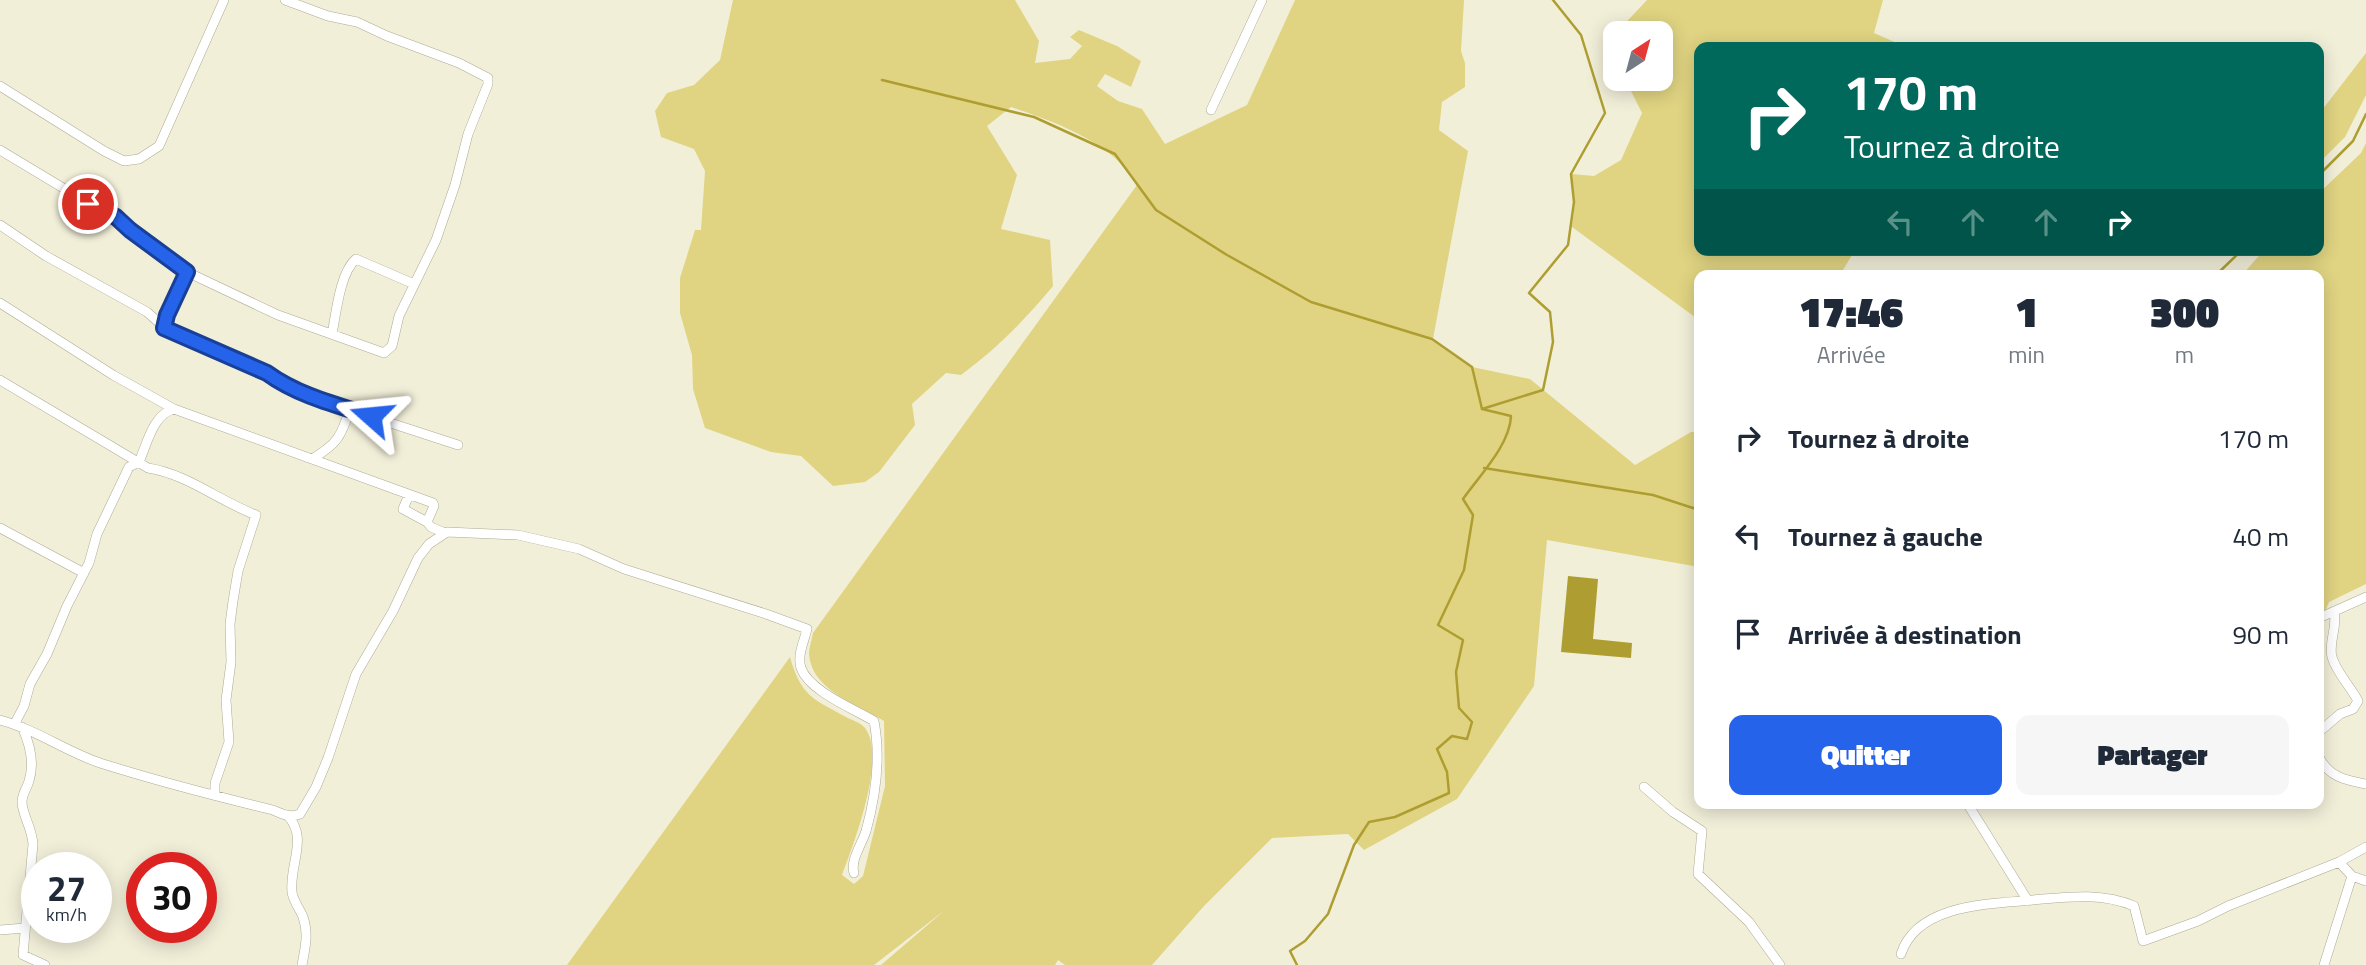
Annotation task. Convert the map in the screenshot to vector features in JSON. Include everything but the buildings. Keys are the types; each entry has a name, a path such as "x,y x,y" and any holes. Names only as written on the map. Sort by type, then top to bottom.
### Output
{"street":[{"path":"0,86 104,151 124,161 139,159 159,146 223,0"},
{"path":"0,150 108,215 116,217 187,272 278,315 384,353 392,346 399,316 436,240 488,78 357,22 328,16 285,0"},
{"path":"1211,110 1262,0"},
{"path":"0,225 46,256 147,312 164,328 267,373 275,380 317,399 458,446"},
{"path":"332,334 338,298 351,264 356,259 414,284"},
{"path":"164,328 167,315 187,272"},
{"path":"0,303 113,375 174,409 433,503 427,522"},
{"path":"0,380 148,468 174,474 236,508 256,515 238,571 233,601 226,700 229,742 215,783 215,795"},
{"path":"129,467 139,462 158,418 165,411 174,409"},
{"path":"312,459 334,445 350,409"},
{"path":"32,852 33,832 22,805 30,780 30,744 18,725 30,684 47,654 84,573 97,534 129,467 127,456"},
{"path":"409,495 403,509 445,533 518,535 579,549 624,569 807,629 800,651 801,668 820,690 874,721 876,730 877,778 866,832 852,867 854,873"},
{"path":"0,528 84,573"},
{"path":"0,720 18,725 98,762 287,815 300,814 316,788 356,674 393,611 418,558 429,544 445,533"},
{"path":"2324,616 2366,597"},
{"path":"2324,728 2353,709 2358,701 2332,660 2336,621 2334,612"},
{"path":"2324,765 2328,772 2338,778 2366,784"},
{"path":"1644,787 1673,812 1702,831 1698,874 1749,922 1780,965"},
{"path":"1971,809 2028,901"},
{"path":"287,815 298,832 292,894 303,918 307,936 302,965"},
{"path":"1901,954 1910,936 1923,925 1944,914 1972,905 2093,896 2134,906 2143,941 2339,862 2366,848"},
{"path":"2339,862 2352,876 2366,881"},
{"path":"2323,965 2352,876"},
{"path":"0,930 21,928"},
{"path":"24,943 23,955 45,965"}],"shaded area":[{"path":"733,0 1015,0 1039,41 1035,63 1070,59 1082,46 1070,37 1079,30 1117,46 1141,61 1131,87 1105,74 1097,86 1118,101 1142,109 1165,144 1247,105 1295,0 1464,0 1461,51 1465,63 1465,87 1442,102 1439,130 1468,151 1433,339 1472,367 1530,379 1635,465 1694,432 1694,566 1547,540 1534,686 1457,799 1364,850 1348,834 1272,838 1204,906 1152,965 1065,965 1058,960 1055,965 881,965 945,910 874,965 567,965 790,657 799,680 810,695 865,728 871,741 871,779 854,843 842,875 854,884 863,876 885,786 884,721 838,695 818,677 809,654 813,633 1137,185 1127,170 1099,146 1046,119 1011,107 987,126 1017,175 1001,229 1050,240 1053,286 1021,322 986,355 961,375 946,373 912,404 915,425 879,472 865,482 833,486 801,456 771,452 705,428 693,389 692,355 680,313 680,278 695,230 701,230 705,171 694,149 661,137 655,111 667,93 694,85 720,60"},
{"path":"1647,0 1883,0 1874,33 1895,42 1694,42 1694,256 1851,256 1843,270 1694,270 1694,316 1572,227 1575,202 1572,174 1594,176 1621,160 1642,113 1631,91 1673,91 1673,21 1627,21"},
{"path":"2366,53 2366,95 2345,137 2324,158 2324,108"},
{"path":"2366,143 2366,584 2329,602 2324,614 2324,270 2246,270 2259,256 2324,256 2324,188 2361,153"},
{"path":"1568,576 1598,579 1593,639 1632,643 1631,658 1561,652"}],"waterway":[{"path":"1297,965 1290,951 1305,941 1328,914 1354,845 1369,822 1395,817 1449,793 1447,772 1437,749 1452,736 1467,739 1472,722 1459,708 1456,672 1463,640 1438,625 1464,570 1473,515 1463,499 1500,449 1509,427 1511,416 1482,409 1543,390 1553,342 1550,312 1529,293 1568,245 1574,202 1571,174 1605,113 1581,35 1553,0"},
{"path":"882,80 1034,117 1115,154 1156,210 1227,255 1311,302 1432,339 1472,367 1482,409"},
{"path":"2324,170 2353,141 2366,114"},
{"path":"2221,270 2236,256"},
{"path":"1484,468 1653,495 1694,508"}],"route":[{"path":"88,204 116,217 187,272 167,315 164,328 267,373 275,380 317,399 371,416"}]}
